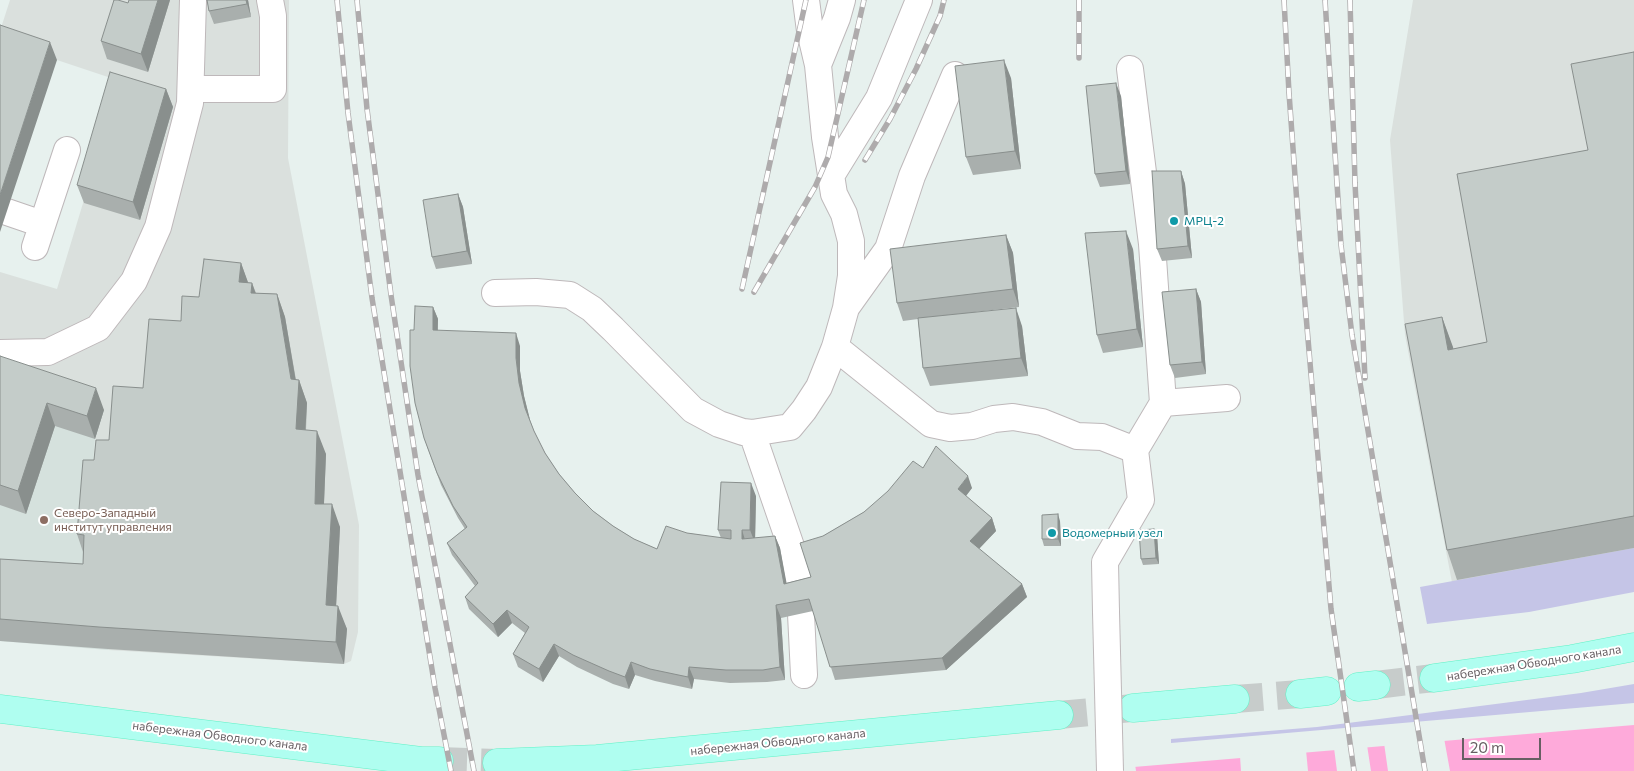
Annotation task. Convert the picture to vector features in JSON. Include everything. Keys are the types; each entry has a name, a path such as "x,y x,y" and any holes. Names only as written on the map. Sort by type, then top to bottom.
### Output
{"main road":[{"name":"набережная Обводного канала","path":"1434,678 1572,659 1634,647"},
{"path":"1300,694 1327,691"},
{"path":"1133,708 1236,699"},
{"name":"набережная Обводного канала","path":"0,709 439,762"},
{"name":"набережная Обводного канала","path":"497,763 598,759 1059,715"}],"lane":[{"path":"0,353 48,352 98,328 134,281 158,227 190,103 193,0"},
{"path":"191,88 273,89 273,16 270,0"},
{"path":"495,293 536,292 570,296 592,309 614,328 693,410 719,424 752,433 790,426 804,410 819,387 835,347 846,308 851,276 851,241 844,214 834,194 825,137 818,66 810,31 806,0"},
{"path":"818,66 842,0"},
{"path":"831,176 879,98 919,0"},
{"path":"1110,771 1105,562 1141,500 1135,450 1163,403 1152,244 1130,69"},
{"path":"846,308 888,249 912,176 955,76"},
{"path":"7,212 39,236 67,150"},
{"path":"835,347 931,424 950,428 965,427 994,419 1014,417 1042,422 1077,436 1102,437 1135,450"},
{"path":"1163,403 1227,398"},
{"path":"752,433 794,555 800,604 804,675"}],"shaded area":[{"path":"10,0 289,0 288,158 359,525 358,632 351,661 344,664 108,650 110,630 85,557 95,439 104,411 0,376 0,272 57,289 120,81 0,41 0,31"},
{"path":"1413,0 1634,0 1634,560 1454,593 1405,335 1390,140"},
{"name":"Северо-Западный институт управления","path":"0,376 104,410 95,439 85,557 110,630 108,650 0,641"},
{"path":"1634,548 1634,592 1529,612 1427,624 1420,587"},
{"path":"1634,684 1634,703 1171,743 1171,739 1317,727 1581,693"},
{"path":"1634,725 1634,771 1086,771"}],"pier":[{"path":"1444,738 1450,771 1388,771 1384,743"},
{"path":"1367,745 1371,771 1337,771 1334,748"},
{"path":"1306,750 1308,771 1241,771 1240,756"},
{"path":"1135,764 1136,771 1084,771 1086,769"}],"building":[{"path":"114,0 128,3 129,0 158,0 141,54 101,41"},
{"path":"207,0 246,0 247,4 209,11"},
{"path":"0,25 50,42 0,195"},
{"path":"1634,52 1634,516 1447,550 1405,324 1442,317 1448,350 1487,342 1457,174 1588,150 1571,64"},
{"path":"1004,60 1015,151 966,157 955,66"},
{"path":"110,72 166,89 133,202 77,185"},
{"path":"1116,83 1126,171 1095,174 1086,86"},
{"name":"МРЦ-2","path":"1152,171 1181,171 1188,246 1157,249"},
{"path":"458,194 467,251 432,257 423,200"},
{"path":"1126,231 1137,329 1097,335 1085,233"},
{"path":"1006,235 1013,289 897,303 890,249"},
{"path":"204,259 241,263 239,282 252,283 251,293 277,294 291,379 299,380 296,429 317,431 315,504 332,504 326,605 338,606 336,642 0,619 0,559 83,564 84,535 77,534 83,460 94,460 96,440 109,440 113,386 143,388 149,319 181,321 182,296 199,297"},
{"path":"1196,289 1202,362 1170,365 1162,292"},
{"path":"415,306 433,307 433,330 516,333 519,383 525,408 545,453 559,474 593,511 634,539 657,549 666,526 687,533 731,539 731,530 718,530 721,482 751,483 750,530 742,530 742,539 775,536 784,584 811,577 800,543 823,536 864,512 888,491 913,461 923,468 936,446 968,476 958,489 992,518 970,541 1022,584 942,658 830,667 809,599 776,605 780,667 763,670 726,670 689,667 688,677 650,669 631,662 625,677 573,655 554,644 539,669 513,654 529,627 507,610 493,624 465,597 478,583 447,543 467,527 453,506 437,473 424,438 415,403 410,366 410,330 414,330"},
{"path":"1016,308 1021,358 923,368 918,318"},
{"path":"0,356 96,388 87,416 47,403 18,491 0,485"},
{"name":"Водомерный узел","path":"1058,514 1058,539 1042,539 1042,515"},
{"path":"1154,529 1156,558 1141,559 1139,530"}],"tunnel":[{"path":"1376,685 1434,678"},
{"path":"1235,699 1300,694"},
{"path":"1059,715 1133,708"},
{"path":"439,761 497,763"}],"railway":[{"path":"337,0 348,113 372,298 435,688 451,771"},
{"path":"357,0 367,109 391,295 418,475 474,771"},
{"path":"742,289 806,0"},
{"path":"754,292 815,187 828,157 864,0"},
{"path":"865,160 890,119 916,69 940,16 944,0"},
{"path":"1079,0 1079,58"},
{"path":"1284,0 1300,245 1331,609 1354,771"},
{"path":"1325,0 1341,245 1352,335 1425,771"},
{"path":"1350,0 1355,183 1365,378"}],"place":[{"name":"МРЦ-2","path":"1174,221"},
{"name":"Северо-Западный институт управления","path":"44,520"},
{"name":"Водомерный узел","path":"1052,533"}]}
